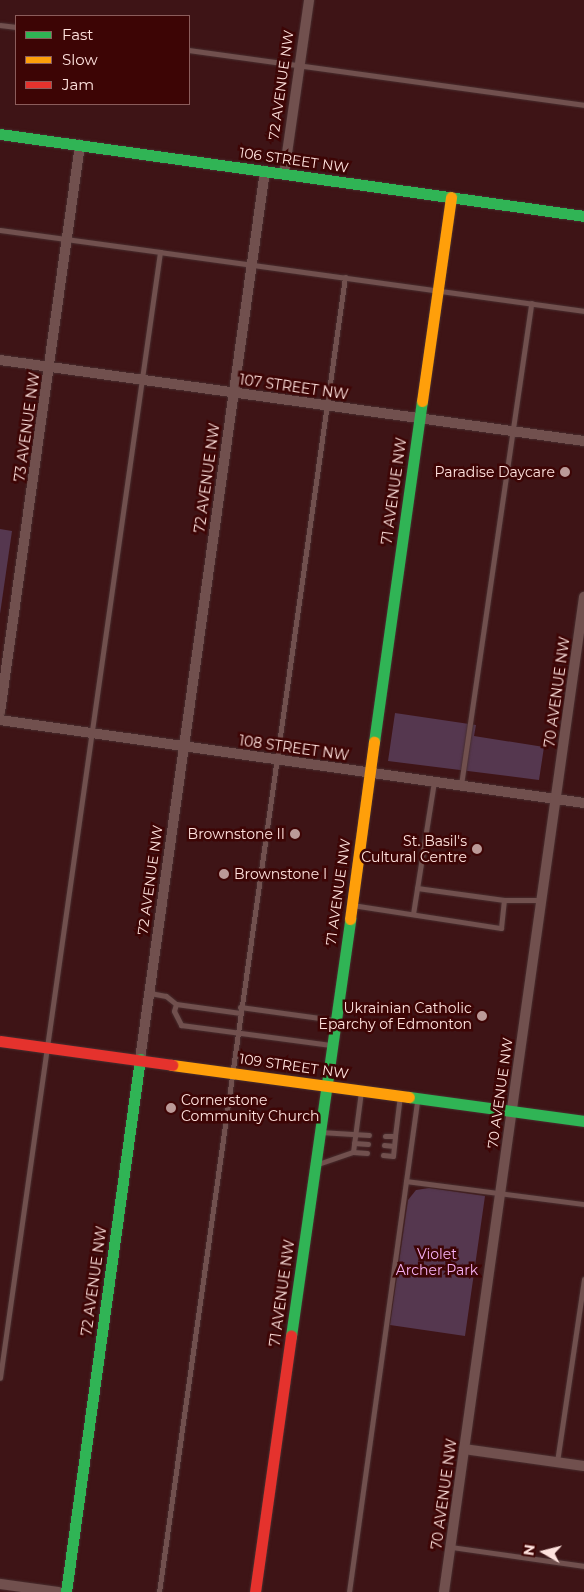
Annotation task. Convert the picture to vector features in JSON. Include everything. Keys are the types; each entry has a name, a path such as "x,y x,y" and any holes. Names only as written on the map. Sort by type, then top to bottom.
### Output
{"street":[{"name":"72 AVENUE NW","path":"284,174 309,0"},
{"name":"106 STREET NW","path":"0,134 584,216"},
{"name":"73 AVENUE NW","path":"0,712 80,145"},
{"name":"72 AVENUE NW","path":"66,1592 265,171"},
{"name":"71 AVENUE NW","path":"255,1592 451,197"},
{"name":"107 STREET NW","path":"0,360 584,441"},
{"name":"70 AVENUE NW","path":"444,1592 584,597"},
{"name":"108 STREET NW","path":"0,720 584,803"},
{"name":"109 STREET NW","path":"0,1041 584,1121"},
{"path":"464,1449 584,1466"},
{"path":"0,1584 58,1592"}],"lane":[{"path":"0,25 15,27"},
{"path":"190,50 584,105"},
{"path":"0,230 584,311"},
{"path":"0,1378 160,252"},
{"path":"159,1592 231,1072 345,277"},
{"path":"461,785 531,303"},
{"path":"413,914 434,782"},
{"path":"417,888 504,900 542,900"},
{"path":"351,905 501,928 504,900"},
{"path":"150,993 166,996 176,1004 335,1020"},
{"path":"176,1004 174,1011 181,1025 332,1045"},
{"path":"353,1152 361,1090"},
{"path":"382,1155 393,1156 400,1096"},
{"path":"349,1592 418,1098"},
{"path":"319,1132 370,1135"},
{"path":"385,1136 395,1136"},
{"path":"354,1143 368,1144"},
{"path":"384,1145 394,1146"},
{"path":"315,1165 353,1152 367,1153"},
{"path":"406,1181 584,1204"},
{"path":"557,1462 584,1279"},
{"path":"451,1547 584,1566"}],"green space":[{"path":"0,529 12,531 0,614"},
{"path":"395,713 476,725 474,736 544,747 539,780 388,761"},
{"name":"Violet Archer Park","path":"429,1188 485,1196 465,1336 390,1325 408,1200 416,1190"}],"traffic: fast":[{"path":"0,134 584,216"},
{"path":"374,742 422,401"},
{"path":"291,1336 350,919"},
{"path":"66,1592 140,1059"},
{"path":"409,1097 584,1121"}],"traffic: slow":[{"path":"422,401 451,197"},
{"path":"350,919 374,742"},
{"path":"172,1065 409,1097"}],"traffic: jam":[{"path":"0,1041 172,1065"},
{"path":"255,1592 291,1336"}],"place":[{"name":"Paradise Daycare","path":"565,472"},
{"name":"Brownstone II","path":"295,834"},
{"name":"St. Basil's Cultural Centre","path":"477,849"},
{"name":"Brownstone I","path":"224,874"},
{"name":"Ukrainian Catholic Eparchy of Edmonton","path":"482,1016"},
{"name":"Cornerstone Community Church","path":"171,1108"}]}
